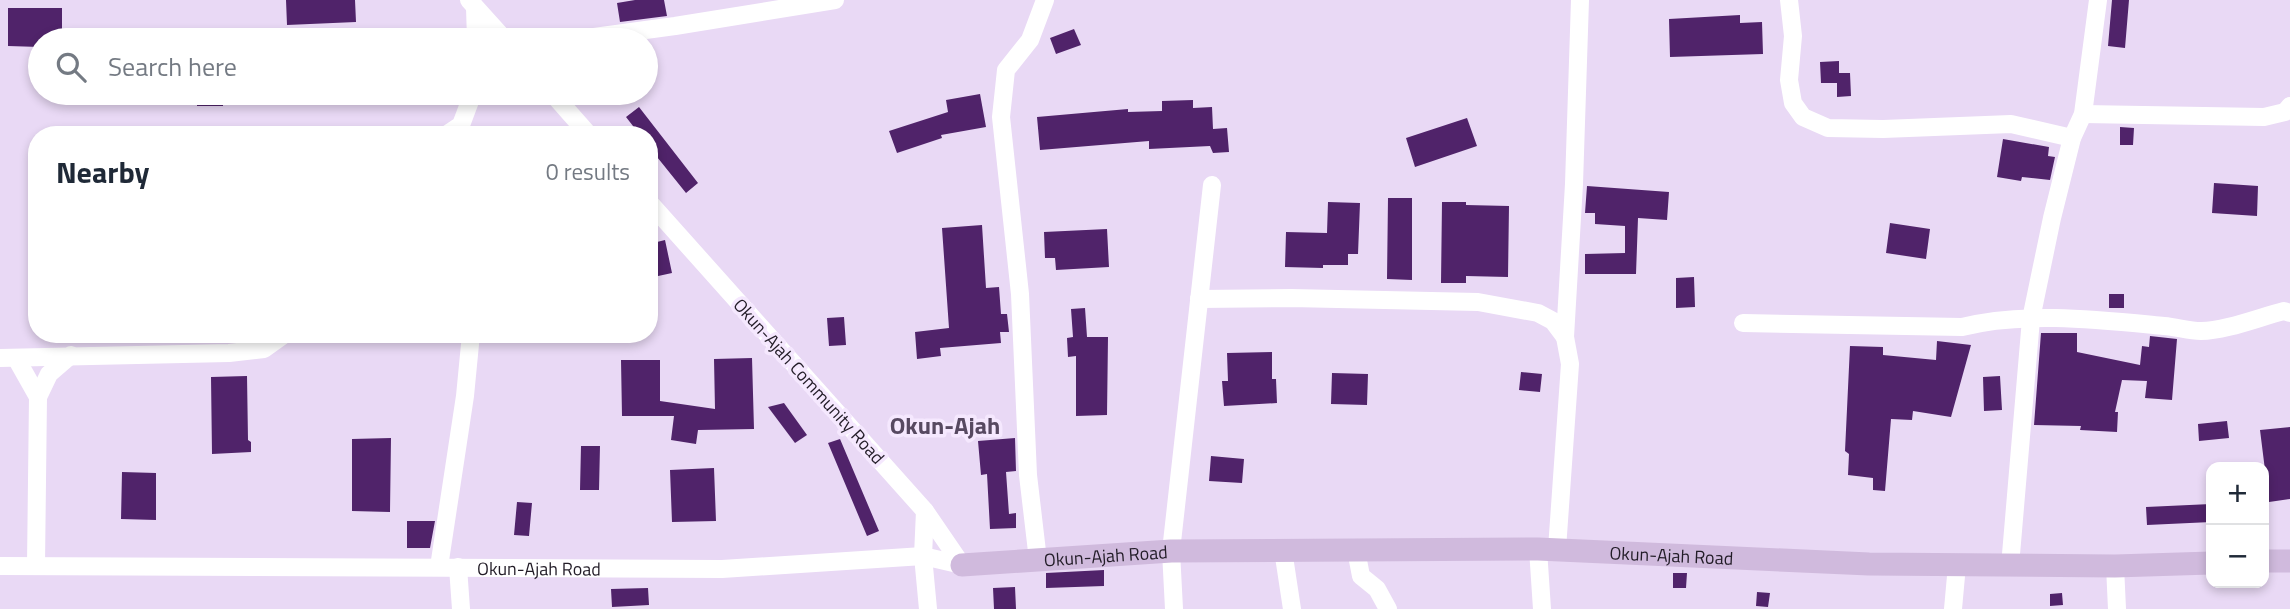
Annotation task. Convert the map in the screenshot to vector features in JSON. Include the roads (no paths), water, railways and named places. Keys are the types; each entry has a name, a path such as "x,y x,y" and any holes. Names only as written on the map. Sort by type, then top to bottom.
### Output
{"main road":[{"name":"Okun-Ajah Road","path":"962,565 1171,551 1547,549 1869,564 2115,566 2206,563"},
{"path":"2269,561 2290,561"}],"street":[{"path":"658,28 835,0"},
{"path":"1038,560 1028,475 1020,294 1001,117 1006,70 1030,40 1045,0"},
{"path":"1542,609 1570,364 1565,337 1574,184 1580,0"},
{"path":"1789,0 1793,36 1789,80 1793,103 1803,117 1828,128 1896,129 2011,124 2072,138"},
{"path":"2010,566 2031,319 2072,138 2083,114 2098,0"},
{"path":"472,4 475,28"},
{"path":"472,4 494,28"},
{"path":"460,126 468,105"},
{"path":"563,105 581,126"},
{"path":"2083,114 2264,117 2285,112 2290,106"},
{"path":"1174,609 1171,551 1212,185"},
{"name":"Okun-Ajah Community Road","path":"658,211 925,511 962,565"},
{"path":"1199,299 1478,302 1538,313 1553,321 1565,337"},
{"path":"1743,323 1962,327 1988,320 2031,319 2130,323 2198,331 2216,330 2284,311 2290,313"},
{"path":"8,358 229,353 264,349 272,343"},
{"path":"439,566 465,396 470,343"},
{"path":"36,565 38,397 49,374 71,355"},
{"path":"8,358 38,397"},
{"path":"925,511 923,556 928,609"},
{"path":"1283,550 1292,609"},
{"path":"1356,550 1361,576 1377,589 1388,609"},
{"name":"Okun-Ajah Road","path":"0,566 722,569 923,556 962,565"},
{"path":"1953,609 1957,565"},
{"path":"2115,566 2117,609"},
{"path":"457,567 461,609"}],"district":[{"name":"Okun-Ajah","path":"945,425"}]}
